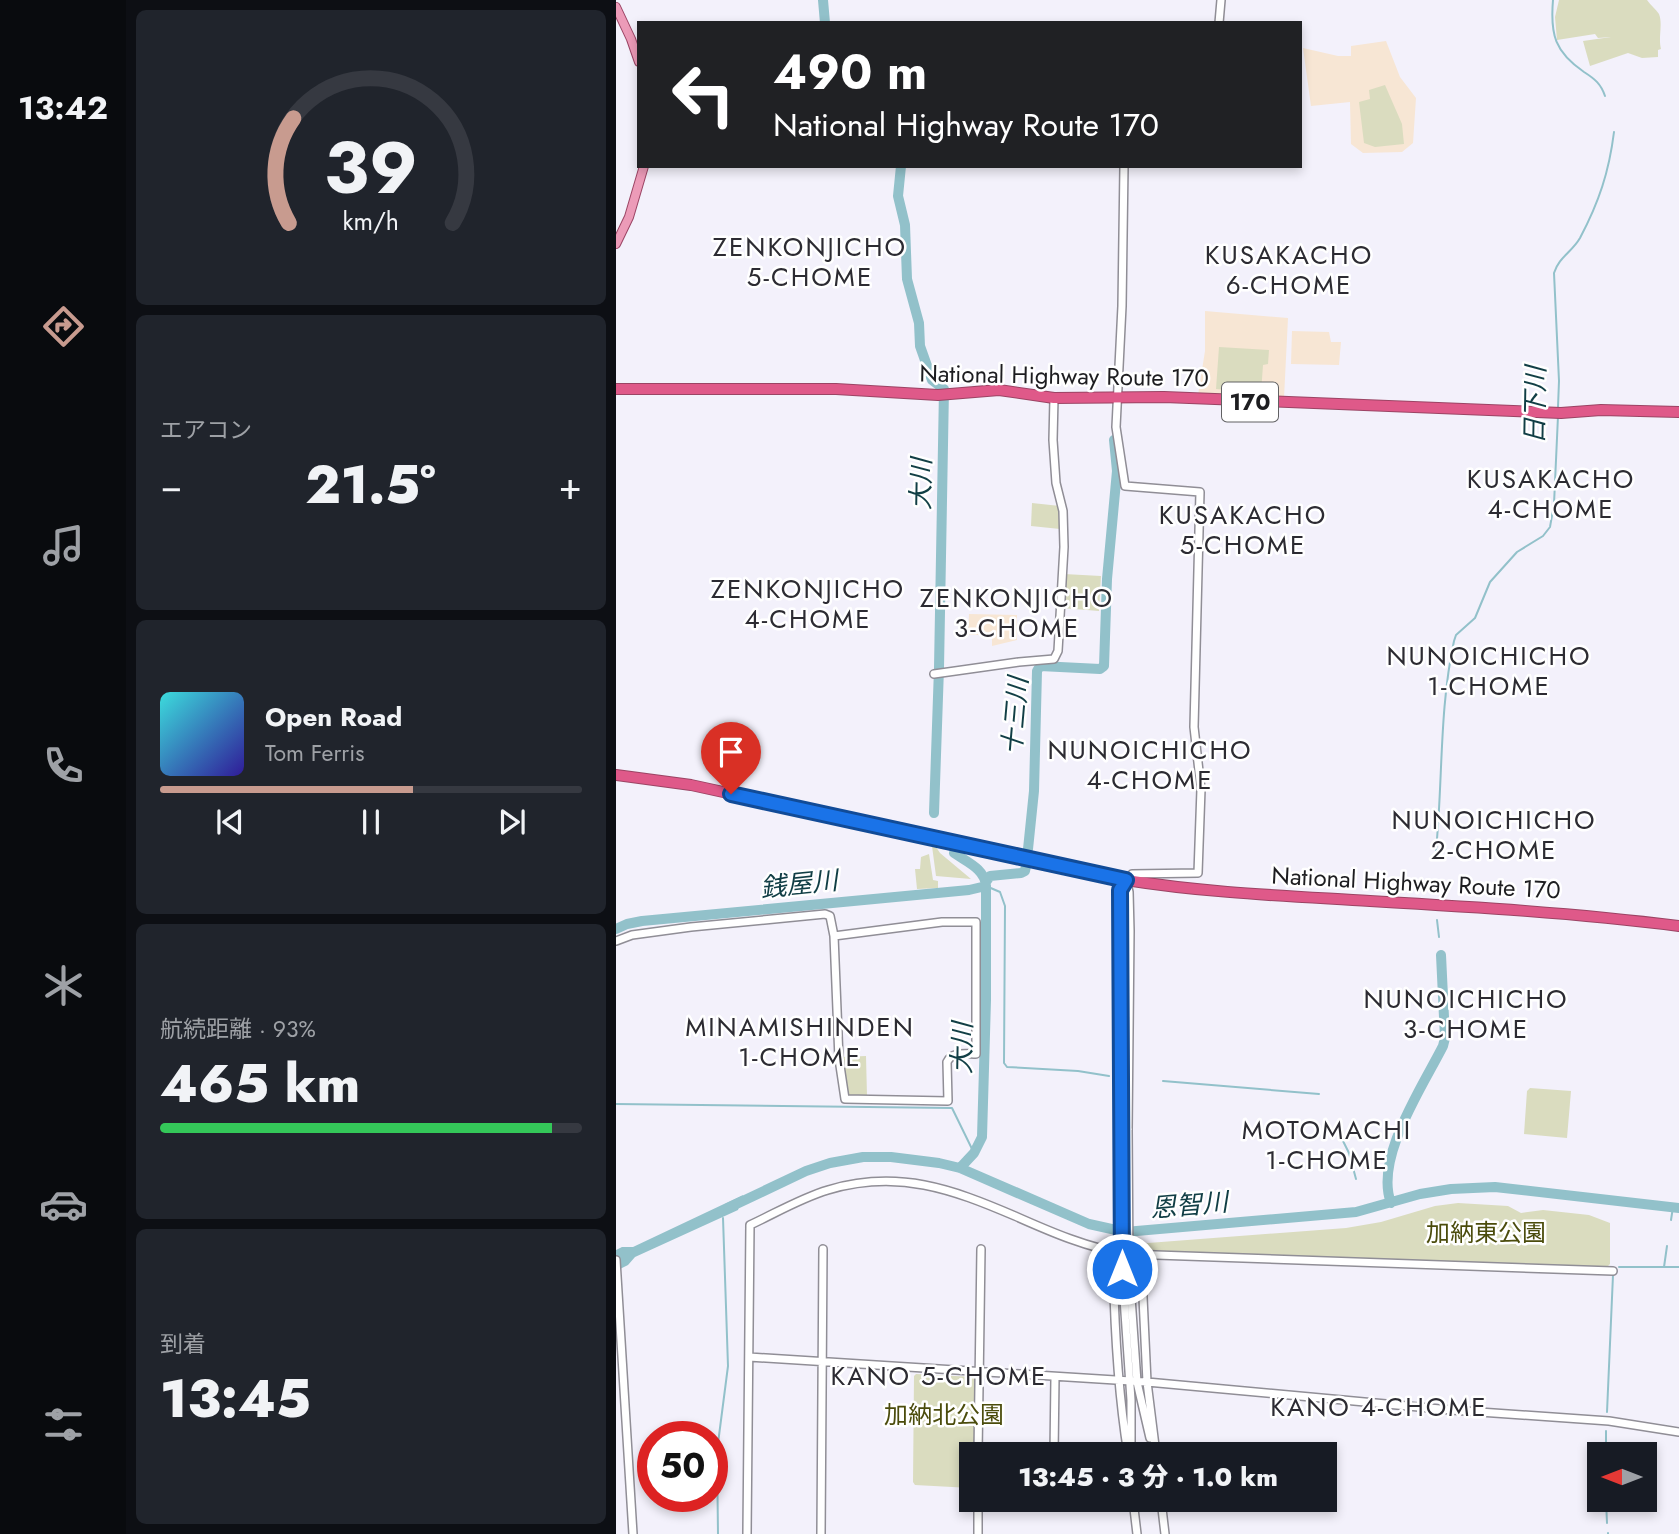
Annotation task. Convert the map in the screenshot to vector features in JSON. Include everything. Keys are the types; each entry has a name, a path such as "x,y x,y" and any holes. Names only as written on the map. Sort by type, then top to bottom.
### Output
{"highway":[{"name":"National Highway Route 170","path":"616,389 836,389 942,394 999,390 1054,398 1118,397 1390,405 1557,413 1601,410 1679,412"},
{"name":"National Highway Route 170","path":"616,775 691,785 1126,880 1195,890 1568,913 1679,926"}],"main road":[{"path":"616,7 637,56"},
{"path":"616,244 629,217 643,168"}],"street":[{"path":"1219,21 1221,0"},
{"path":"1124,168 1122,306 1116,427 1125,486 1200,492 1194,727 1201,789 1198,873 1132,874 1126,880 1129,905 1125,1130 1126,1269 1133,1381 1129,1442"},
{"path":"934,674 1054,660 1058,651 1063,511 1056,483 1054,398"},
{"path":"616,941 691,927 825,914 832,919 834,936 839,1059 845,1098 948,1101 947,1062 954,1055 976,1054 976,922 942,922 834,936"},
{"path":"747,1534 750,1225 830,1189 887,1181 914,1182 943,1188 1057,1234 1113,1252 1141,1255 1613,1271"},
{"path":"821,1534 823,1249"},
{"path":"978,1442 981,1249"},
{"path":"1113,1252 1114,1315 1127,1442"},
{"path":"1141,1255 1153,1442"},
{"path":"616,1260 633,1534"},
{"path":"749,1357 1147,1382 1451,1410 1609,1421 1679,1432"},
{"path":"1054,1442 1055,1377"},
{"path":"1133,1381 1151,1442"},
{"path":"978,1512 978,1534"},
{"path":"1134,1512 1137,1534"},
{"path":"1162,1512 1165,1534"}],"shaded area":[{"path":"1386,41 1400,77 1416,98 1413,143 1402,152 1363,153 1351,144 1350,102 1311,106 1303,48 1338,56 1351,56 1351,46"},
{"path":"1205,311 1288,318 1284,398 1198,395 1205,351"},
{"path":"1292,331 1329,332 1331,342 1341,342 1339,365 1291,364"},
{"path":"969,614 1017,615 1017,640 992,646 992,635 968,635"}],"green space":[{"path":"1559,0 1647,0 1660,18 1661,49 1658,50 1658,57 1642,58 1628,53 1590,66 1583,41 1611,37 1598,38 1595,34 1557,40 1555,17"},
{"path":"1385,85 1402,124 1404,144 1375,147 1364,143 1359,102 1370,99 1369,90"},
{"path":"1219,347 1269,350 1268,364 1263,365 1261,393 1216,389"},
{"path":"1032,503 1060,506 1060,529 1031,526"},
{"path":"1064,574 1101,576 1099,611 1062,608"},
{"path":"932,846 936,847 971,879 936,876"},
{"path":"929,854 933,880 938,881 938,888 917,889 915,869 920,869 921,857"},
{"path":"866,1056 867,1096 850,1097 847,1094 841,1057"},
{"path":"1530,1088 1571,1091 1567,1138 1524,1134 1527,1091"},
{"name":"加納東公園","path":"1458,1203 1508,1206 1521,1213 1543,1210 1589,1215 1610,1223 1610,1264 1607,1267 1134,1250 1135,1244 1346,1228"},
{"name":"加納北公園","path":"914,1376 975,1377 975,1442 959,1442 959,1487 915,1485 913,1482"}],"water":[{"path":"743,1195 738,1210 635,1257 628,1265 616,1271 616,1250 633,1247"}],"waterway":[{"name":"大川","path":"823,0 825,21"},
{"name":"日下川","path":"1553,0 1552,23 1556,42 1574,65 1597,82 1605,96"},
{"name":"日下川","path":"1558,407 1554,273 1580,238 1593,212 1606,174 1614,132"},
{"name":"大川","path":"901,168 898,196 905,225 907,279 919,323 920,346 932,380 944,389 934,813"},
{"name":"日下川","path":"1436,850 1446,693 1454,641 1456,635 1475,618 1490,582 1517,552 1543,536 1550,527 1554,504 1558,416"},
{"name":"十三川","path":"1028,849 1034,791 1037,671 1040,666 1100,669 1104,666 1107,579 1117,471 1114,440"},
{"name":"大川","path":"954,853 979,870 986,886 982,1137 974,1153 960,1168"},
{"name":"十三川","path":"986,882 990,876 1021,873 1026,866"},
{"path":"986,886 1000,892 1005,906 1004,1063 1007,1067 1078,1071 1109,1076"},
{"name":"銭屋川","path":"616,929 642,921 969,890 986,886"},
{"name":"日下川","path":"1437,920 1439,937"},
{"name":"日下川","path":"1391,1203 1389,1165 1395,1144 1445,1038 1441,955"},
{"path":"1163,1081 1319,1094"},
{"path":"616,1104 952,1108 974,1153"},
{"path":"1338,1131 1349,1153 1356,1179"},
{"name":"恩智川","path":"728,1208 806,1171 863,1157 891,1157 960,1168 1089,1224 1125,1232 1356,1212 1420,1194 1495,1187 1679,1208"},
{"path":"1671,1220 1673,1207"},
{"path":"718,1534 717,1451 728,1366 723,1218"},
{"path":"1664,1267 1667,1246"},
{"path":"1619,1267 1679,1267"},
{"path":"1607,1412 1613,1275"},
{"path":"1606,1431 1606,1442"},
{"path":"1607,1512 1607,1523"}],"district":[{"name":"ZENKONJICHO 5-CHOME","path":"810,262"},
{"name":"KUSAKACHO 6-CHOME","path":"1289,270"},
{"name":"KUSAKACHO 4-CHOME","path":"1551,494"},
{"name":"KUSAKACHO 5-CHOME","path":"1243,530"},
{"name":"ZENKONJICHO 4-CHOME","path":"808,604"},
{"name":"ZENKONJICHO 3-CHOME","path":"1017,613"},
{"name":"NUNOICHICHO 1-CHOME","path":"1489,671"},
{"name":"NUNOICHICHO 4-CHOME","path":"1150,765"},
{"name":"NUNOICHICHO 2-CHOME","path":"1494,835"},
{"name":"NUNOICHICHO 3-CHOME","path":"1466,1014"},
{"name":"MINAMISHINDEN 1-CHOME","path":"800,1042"},
{"name":"MOTOMACHI 1-CHOME","path":"1327,1145"},
{"name":"KANO 5-CHOME","path":"939,1376"},
{"name":"KANO 4-CHOME","path":"1379,1407"}],"route":[{"path":"731,794 1126,880 1120,890 1122,1269"}]}
